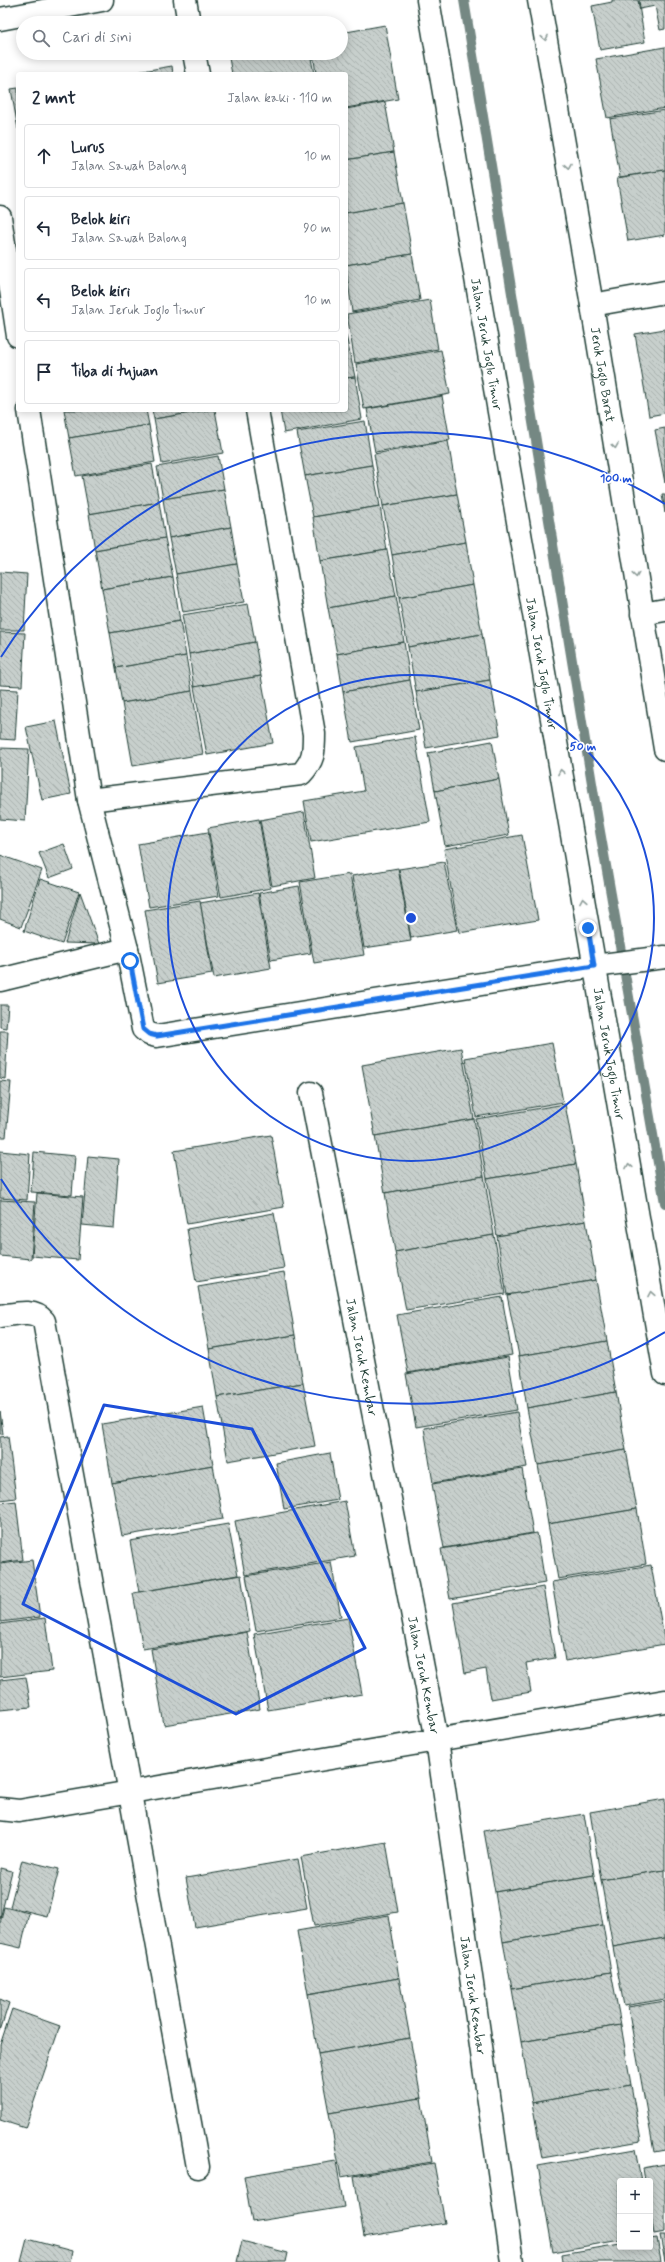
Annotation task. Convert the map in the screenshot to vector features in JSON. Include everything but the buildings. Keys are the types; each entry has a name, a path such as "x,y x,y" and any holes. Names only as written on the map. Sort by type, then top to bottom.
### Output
{"street":[{"path":"16,16 102,0"},
{"path":"185,0 188,16"},
{"name":"Jalan Jeruk Joglo Timur","path":"428,0 665,1374"},
{"name":"Jeruk Joglo Barat","path":"539,0 592,305 665,749"},
{"path":"0,19 16,16"},
{"path":"195,60 198,72"},
{"path":"0,217 16,323"},
{"path":"592,305 665,292"},
{"path":"29,412 88,800 128,949 143,1029 149,1034 157,1036 594,966 665,957"},
{"path":"88,800 301,774 310,765 314,751 314,734 257,412"},
{"path":"642,614 665,610"},
{"path":"0,980 128,949"},
{"name":"Jalan Jeruk Kembar","path":"311,1093 437,1740 512,2262"},
{"path":"0,1316 31,1313 40,1315 44,1321 131,1791 198,2167"},
{"path":"0,1809 19,1811 665,1701"}],"highlighted area":[{"path":"104,1405 252,1429 365,1648 236,1714 23,1604"}],"waterway":[{"path":"464,0 598,820 665,1203"}],"route":[{"path":"130,961 143,1029 149,1034 157,1036 594,966 588,928"}]}
